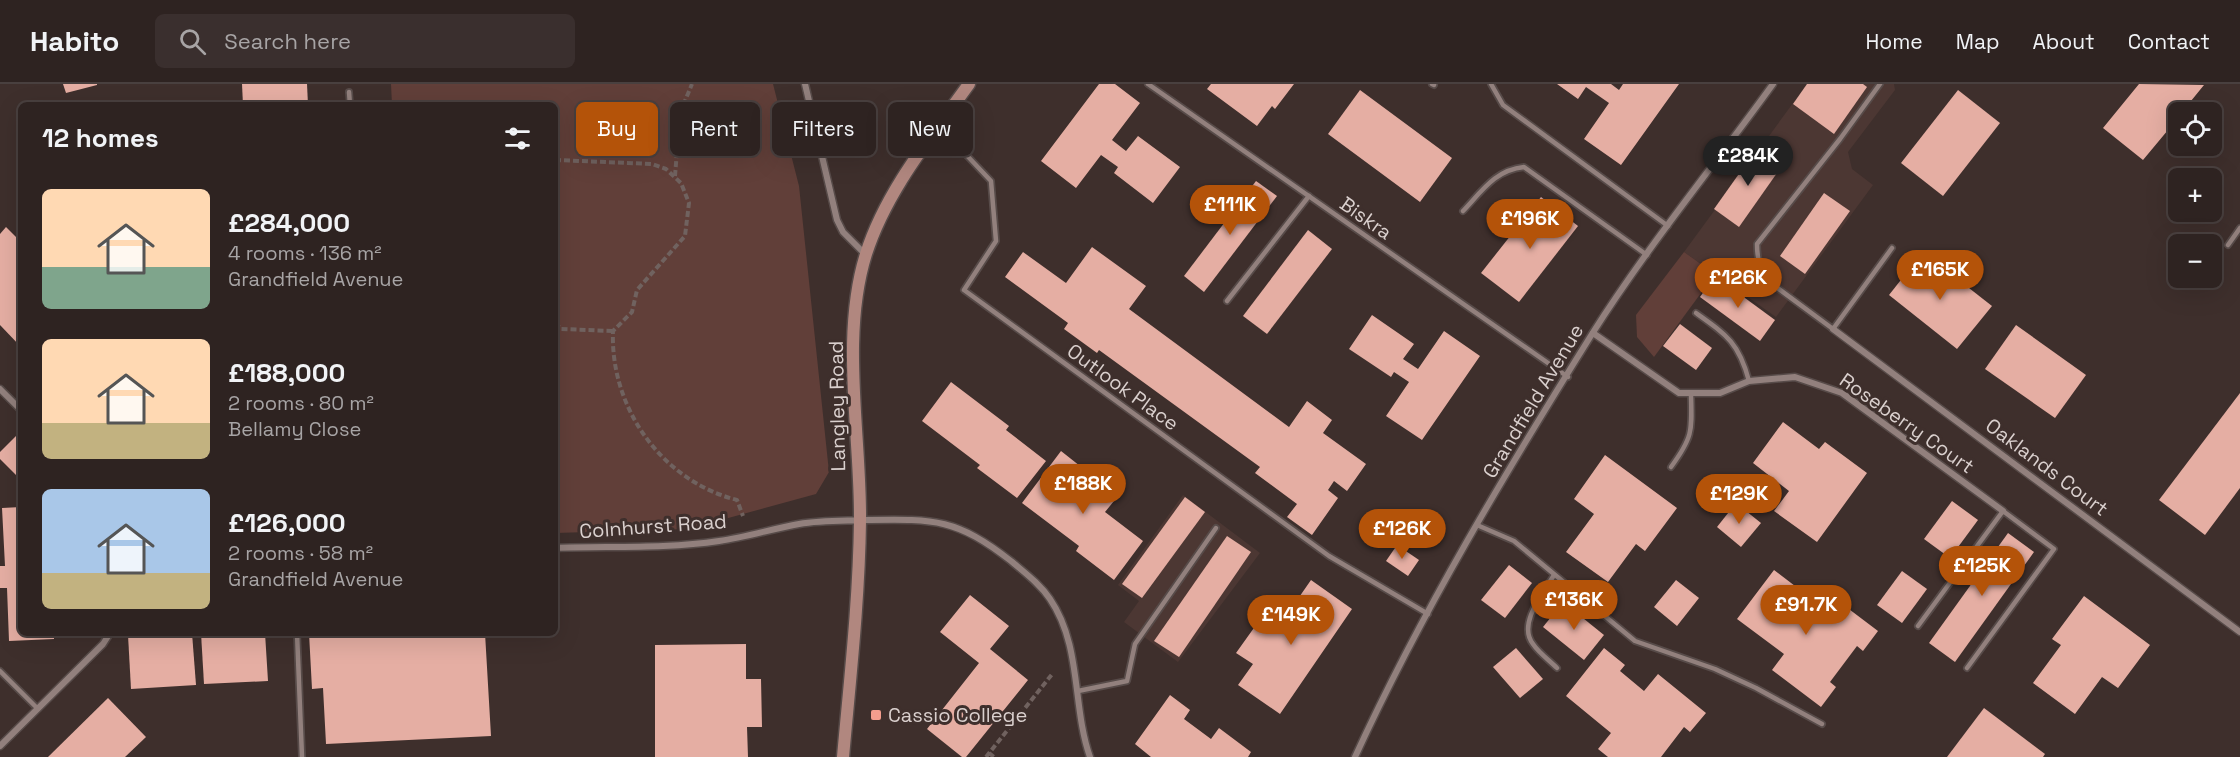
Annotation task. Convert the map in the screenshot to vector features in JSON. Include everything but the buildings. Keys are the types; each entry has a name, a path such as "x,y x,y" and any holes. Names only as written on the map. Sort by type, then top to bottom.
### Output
{"street":[{"path":"805,84 837,220 843,232 866,255"},
{"name":"Langley Road","path":"956,102 969,84"},
{"name":"Grandfield Avenue","path":"1355,757 1428,614 1477,525 1593,333 1647,255 1773,84"},
{"name":"Langley Road","path":"843,757 854,635 860,520 855,328 858,291 866,255 895,191 919,156"},
{"name":"Oaklands Court","path":"1833,329 2240,632"},
{"name":"Roseberry Court","path":"1593,333 1679,393 1690,395 1720,393 1749,381 1795,378 1842,393 2003,511"},
{"path":"0,389 18,407"},
{"name":"Colnhurst Road","path":"558,548 718,542 800,524 860,520 930,520 949,524 983,541 1034,580 1050,599 1062,621 1073,665 1083,732 1090,757"},
{"path":"0,746 103,645 108,636"}],"lane":[{"name":"Biskra","path":"1148,84 1568,377"},
{"path":"1491,84 1503,105 1668,226"},
{"path":"1880,84 1840,139 1757,244 1761,270 1768,281 1833,329 1892,248"},
{"path":"349,92 350,102"},
{"name":"Outlook Place","path":"967,156 991,181 996,242 964,290 1329,556 1428,614"},
{"path":"1463,211 1496,176 1511,169 1524,168 1647,255"},
{"path":"1227,301 1308,196"},
{"path":"2228,245 2240,228"},
{"path":"1696,313 1730,338 1737,346 1749,381"},
{"path":"1671,467 1688,444 1690,395"},
{"path":"1918,626 2003,511 2054,549 1967,668"},
{"path":"1477,525 1514,541 1635,641 1736,678 1822,724"},
{"path":"1078,691 1127,681 1135,644 1216,528"},
{"path":"1554,575 1530,617 1528,633 1531,643 1557,668"},
{"path":"297,636 302,757"},
{"path":"0,671 38,709"}],"path":[{"path":"675,177 680,113 692,84"},
{"path":"558,160 651,164 666,169 681,183 689,203 686,236 637,290 632,312 613,331 612,352 619,383 629,409 642,432 660,456 684,476 715,494 737,500 749,535"},
{"path":"558,326 561,329 613,331"},
{"path":"994,757 988,755 1056,668 1073,665"}],"shaded area":[{"path":"391,84 773,84 778,102 772,102 772,156 791,156 799,186 829,472 816,494 688,529 558,533 558,102 392,102"},
{"path":"1807,84 1894,84 1895,90 1848,152 1852,169 1873,185 1776,317 1684,252"},
{"path":"1684,252 1715,274 1654,357 1637,337 1636,315"},
{"path":"1183,495 1260,553 1178,662 1124,622 1139,601 1118,585"}],"place":[{"name":"Cassio College","path":"876,715"}]}
